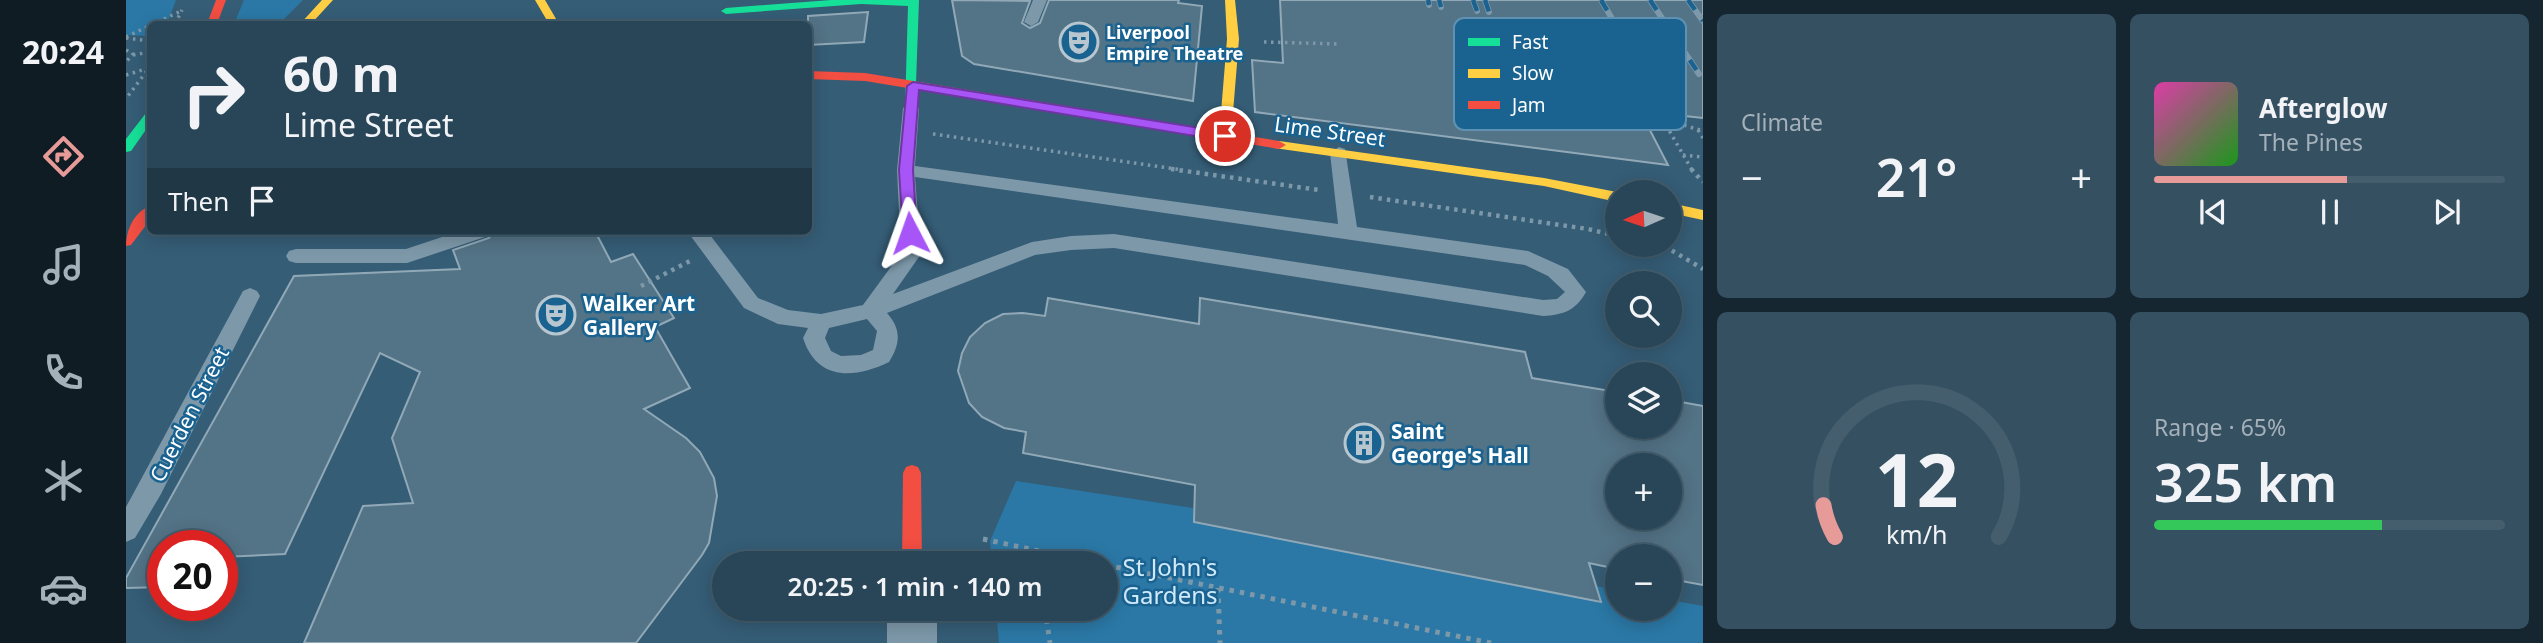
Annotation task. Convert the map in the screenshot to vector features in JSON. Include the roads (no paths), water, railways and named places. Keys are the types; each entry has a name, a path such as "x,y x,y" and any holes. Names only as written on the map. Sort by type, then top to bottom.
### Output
{"main road":[{"path":"213,21 221,0"},
{"path":"308,20 328,0"},
{"path":"308,20 345,0"},
{"path":"540,0 552,21"},
{"path":"1225,136 1233,39 1230,0"},
{"path":"726,11 861,1 915,1 911,108"},
{"name":"Lime Street","path":"812,75 865,77 1225,136 1544,182 1605,195"},
{"path":"126,148 147,120"},
{"path":"1682,211 1703,215"},
{"path":"126,241 147,215"},
{"path":"912,473 912,551"}],"street":[{"path":"912,621 912,643"}],"lane":[{"path":"1031,22 1040,0"},
{"path":"870,311 911,254 906,170 911,108"},
{"path":"1339,153 1348,233"},
{"path":"700,235 751,303 785,318 821,322 870,311 1032,249 1071,243 1114,241 1543,308 1562,308 1576,292 1568,279 1553,268 1528,258 906,170"},
{"path":"296,256 407,256 469,235"},
{"name":"Cuerden Street","path":"126,530 152,486 250,296"},
{"path":"821,322 814,338 821,356 836,364 857,366 881,356 890,338 887,325 870,311"}],"railway":[{"path":"1428,0 1429,5"},
{"path":"1439,0 1441,7"},
{"path":"1473,0 1477,11"},
{"path":"1485,0 1489,12"},
{"path":"1601,0 1612,18"},
{"path":"1650,0 1662,18"},
{"path":"1688,0 1703,21"},
{"path":"1686,54 1699,74"}],"place":[{"name":"Liverpool Empire Theatre","path":"1079,42"},
{"name":"Walker Art Gallery","path":"556,315"},
{"name":"Saint George's Hall","path":"1364,443"}],"park label":[{"name":"St John's Gardens","path":"1170,580"}]}
